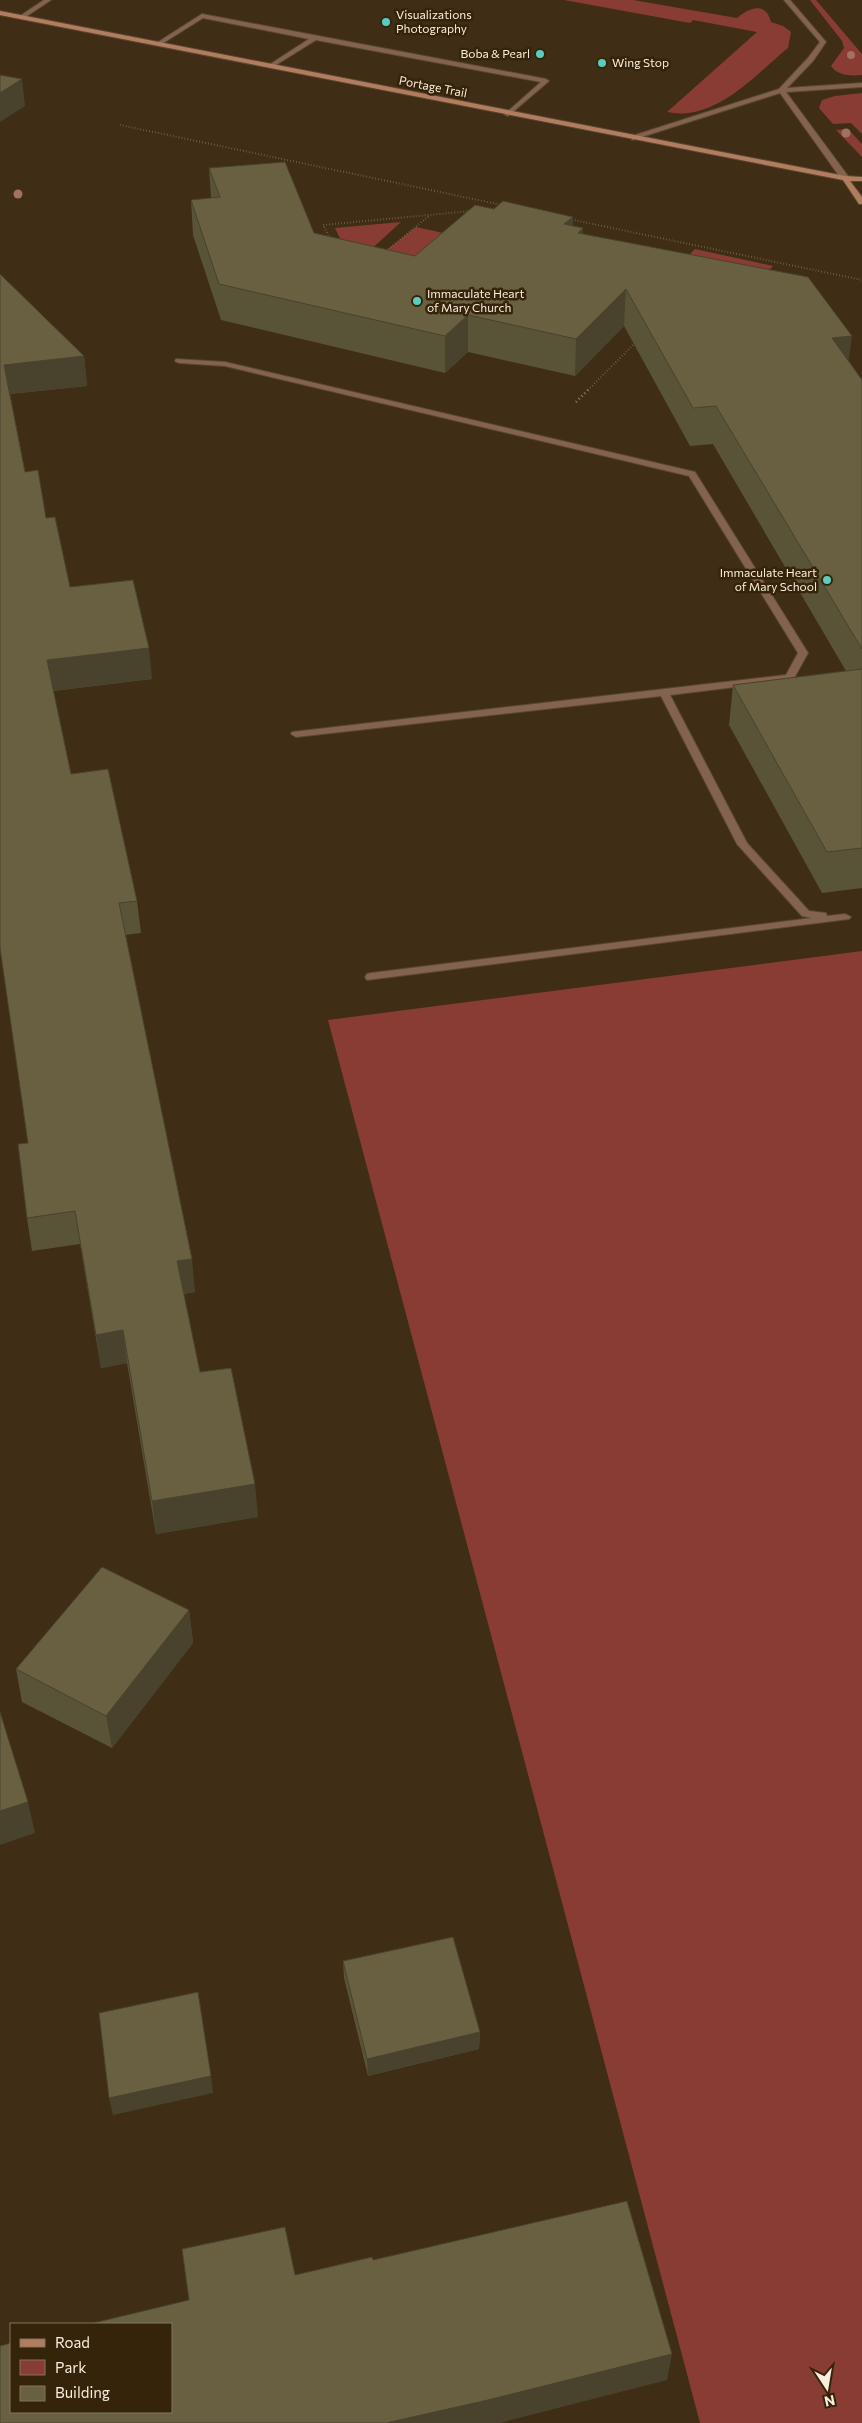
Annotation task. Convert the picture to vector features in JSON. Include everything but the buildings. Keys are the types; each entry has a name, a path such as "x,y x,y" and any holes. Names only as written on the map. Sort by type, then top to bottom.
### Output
{"main road":[{"name":"Portage Trail","path":"0,13 508,114 845,178 862,179"},
{"path":"845,178 862,202"}],"lane":[{"path":"22,17 48,0"},
{"path":"781,90 794,74 820,51 823,42 787,0"},
{"path":"158,44 202,16 546,81 508,114"},
{"path":"271,66 315,38"},
{"path":"635,138 781,90 862,85"},
{"path":"781,90 845,178"},
{"path":"179,361 225,364 692,474 803,653 790,678 296,734"},
{"path":"371,977 845,917 806,914 742,844 664,692"}],"path":[{"path":"120,124 502,206 494,208"},
{"path":"331,240 323,225 476,210"},
{"path":"381,254 431,214"},
{"path":"565,218 862,280"},
{"path":"566,226 574,220"},
{"path":"780,270 786,264"}],"green space":[{"path":"564,0 633,0 737,18 747,11 757,8 769,15 771,22 783,26 791,32 788,48 733,94 717,104 701,110 685,113 667,112 757,32 693,20 690,23"},
{"path":"810,0 816,0 862,54 862,75 841,74 831,66 844,48 842,41"},
{"path":"862,93 862,134 851,123 833,124 819,108 822,100 835,96"},
{"path":"848,129 862,144 862,157 836,130"},
{"path":"401,222 356,263 347,253 335,228"},
{"path":"416,227 475,240 415,292 368,265"},
{"path":"695,249 773,266 749,291 670,275"},
{"path":"862,951 862,2423 700,2423 328,1020"}],"place":[{"name":"Visualizations Photography","path":"386,22"},
{"name":"Boba & Pearl","path":"540,54"},
{"name":"Wing Stop","path":"602,63"},
{"name":"Immaculate Heart of Mary Church","path":"417,301"},
{"name":"Immaculate Heart of Mary School","path":"827,580"}]}
